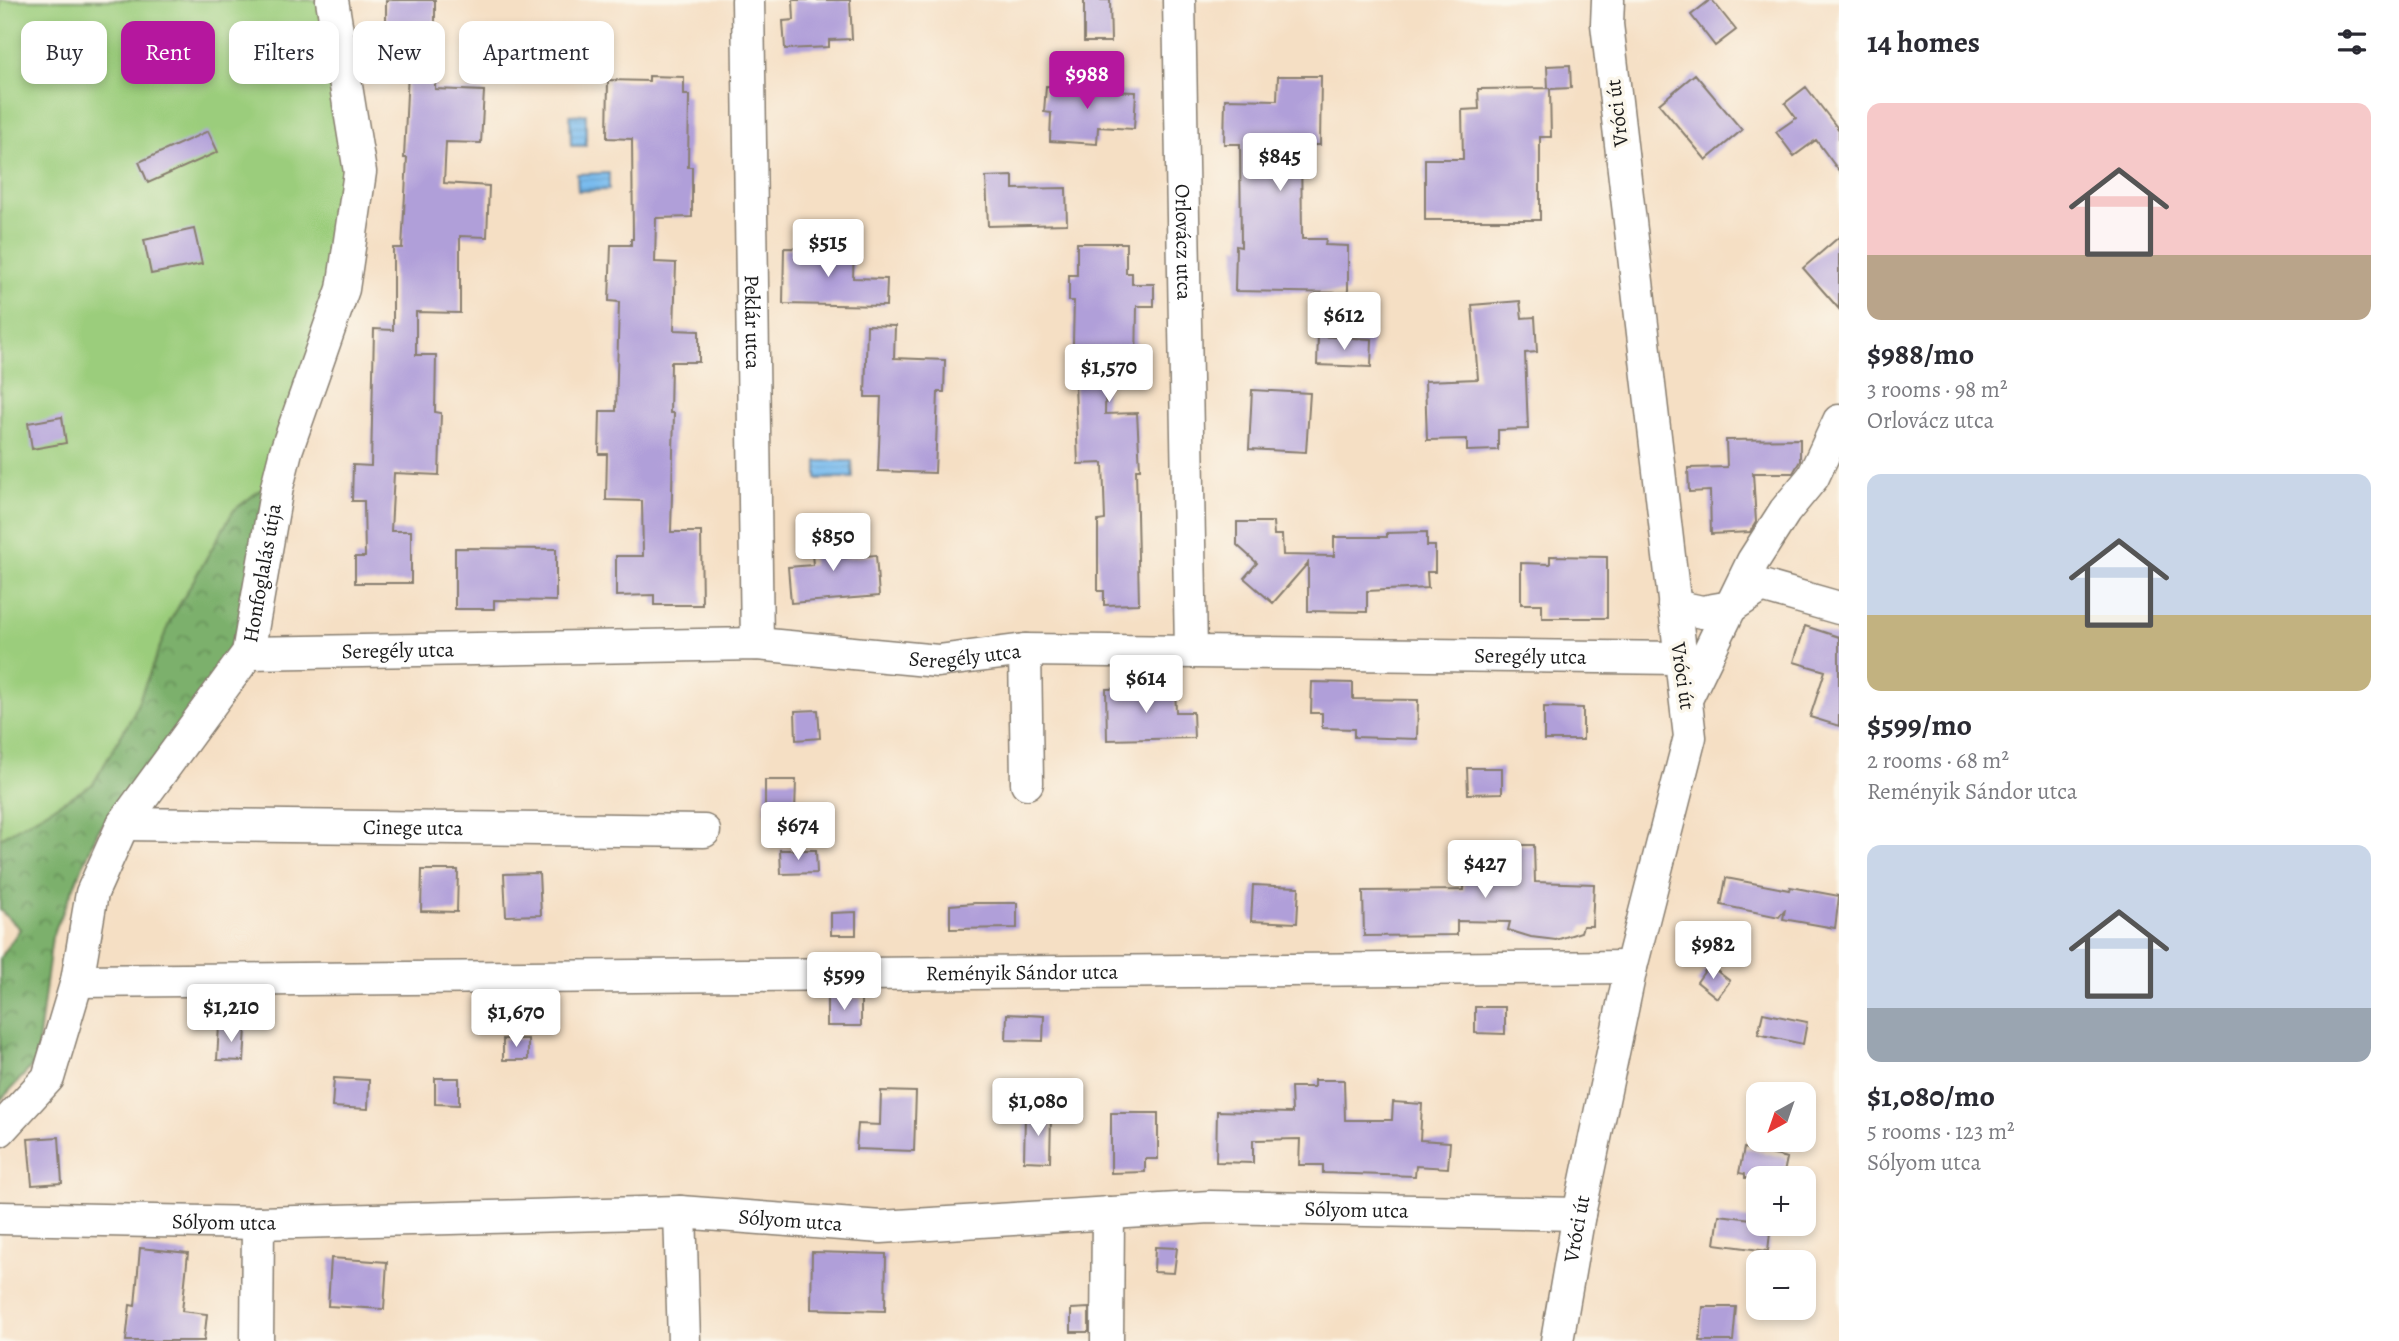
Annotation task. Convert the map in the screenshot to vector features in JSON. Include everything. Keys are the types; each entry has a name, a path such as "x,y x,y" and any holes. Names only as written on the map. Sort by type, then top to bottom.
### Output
{"street":[{"name":"Honfoglalás útja","path":"0,1130 48,1078 77,981 92,893 123,824 248,653 277,487 286,451 343,289 360,172 332,0"},
{"name":"Peklár utca","path":"748,0 757,644"},
{"name":"Orlovácz utca","path":"1179,0 1191,651"},
{"name":"Vróci út","path":"1557,1341 1579,1214 1631,967 1690,737 1607,24 1608,0"},
{"path":"1687,697 1753,561 1785,511 1813,477 1837,431"},
{"path":"1674,606 1702,612 1731,607 1762,586 1839,608"},
{"name":"Seregély utca","path":"248,653 757,644 938,661 1025,650 1681,659"},
{"path":"1025,650 1027,783"},
{"name":"Cinege utca","path":"123,824 704,831"},
{"name":"Reményik Sándor utca","path":"77,981 1631,967"},
{"name":"Sólyom utca","path":"0,1219 258,1223 680,1212 880,1227 1210,1207 1579,1214"},
{"path":"680,1212 684,1341"},
{"path":"1107,1341 1108,1213"},
{"path":"257,1341 258,1223"}],"green space":[{"path":"0,0 332,0 335,21 229,21 229,84 339,84 339,43 360,172 343,289 268,484 234,510 170,621 133,715 93,784 0,838"},
{"path":"268,484 237,633 191,724 98,831 52,937 36,1062 0,1101 0,958 20,929 0,910 0,838 93,784 133,715 170,621 234,510"}],"water":[{"path":"586,114 586,146 571,146 570,115"},
{"path":"609,173 609,190 578,191 577,174"},
{"path":"817,461 852,461 853,478 817,479"}],"building":[{"path":"386,0 435,0 435,21 386,21"},
{"path":"793,0 850,0 852,39 829,40 829,47 785,49 783,21 794,20"},
{"path":"1084,0 1110,0 1111,42 1084,42"},
{"path":"1710,0 1736,30 1715,46 1691,15"},
{"path":"1570,65 1571,88 1550,89 1551,137 1540,137 1540,220 1425,220 1425,159 1463,159 1462,110 1479,109 1478,89 1548,88 1547,66"},
{"path":"1695,74 1742,130 1706,160 1659,104"},
{"path":"649,76 684,77 684,95 689,95 688,167 692,167 692,217 656,218 655,262 676,263 674,330 699,331 699,362 671,362 670,413 674,413 671,532 701,532 702,605 654,605 654,595 616,596 616,556 643,556 642,501 606,500 607,454 599,454 600,411 616,411 619,302 609,301 611,245 631,245 633,239 632,139 607,138 608,84 614,84 614,80 649,81"},
{"path":"1278,76 1321,76 1320,145 1301,145 1302,239 1326,239 1325,245 1348,246 1348,293 1235,291 1236,246 1241,247 1240,144 1224,144 1225,99 1277,100"},
{"path":"1061,80 1105,83 1105,91 1136,92 1134,129 1098,127 1097,144 1050,141 1051,113 1044,112 1046,86 1061,87"},
{"path":"407,84 435,84 435,89 484,91 481,143 446,142 444,183 489,186 487,237 460,236 460,313 416,312 416,355 436,355 435,412 441,413 439,475 394,473 391,531 411,531 411,583 355,583 355,557 365,557 364,501 352,501 353,465 371,466 374,329 393,330 393,248 402,248 407,158 404,158"},
{"path":"1806,87 1839,130 1839,171 1816,140 1794,156 1776,132 1796,118 1785,103"},
{"path":"208,131 218,152 148,183 139,162"},
{"path":"1013,176 1013,189 1066,188 1067,224 988,226 986,177"},
{"path":"194,229 202,264 151,274 144,240"},
{"path":"1839,237 1839,309 1803,268"},
{"path":"1077,243 1126,243 1126,273 1132,273 1132,284 1154,284 1154,306 1137,306 1136,367 1106,367 1105,414 1137,413 1140,469 1136,469 1139,604 1104,605 1104,591 1098,591 1098,521 1105,520 1103,463 1078,464 1075,384 1072,384 1074,301 1069,301 1069,275 1077,275"},
{"path":"784,248 854,249 853,278 887,279 886,306 783,304"},
{"path":"1520,301 1522,318 1535,317 1537,352 1525,353 1528,429 1498,430 1498,450 1467,451 1467,439 1427,440 1425,381 1478,379 1472,305"},
{"path":"867,325 895,326 894,358 945,360 944,392 938,392 935,473 878,471 881,397 865,397"},
{"path":"1318,336 1372,339 1371,367 1317,365"},
{"path":"1252,390 1310,393 1306,452 1249,449"},
{"path":"62,417 66,443 32,449 28,423"},
{"path":"1800,439 1800,461 1793,473 1753,473 1756,522 1750,532 1711,534 1710,491 1689,492 1688,468 1727,467 1726,440"},
{"path":"1237,522 1273,522 1274,535 1282,535 1283,555 1334,556 1334,537 1387,537 1387,533 1427,532 1427,546 1435,546 1435,572 1427,572 1428,588 1367,591 1367,612 1308,611 1308,563 1273,603 1244,578 1257,563 1237,545"},
{"path":"841,530 844,558 876,555 879,596 791,603 788,567 813,565 810,532"},
{"path":"455,548 556,549 556,601 494,600 494,609 455,609"},
{"path":"1550,556 1607,557 1607,618 1542,618 1542,604 1521,604 1521,563 1550,564"},
{"path":"1805,626 1839,637 1839,726 1810,717 1825,671 1794,662"},
{"path":"1312,682 1353,683 1353,699 1418,700 1417,739 1354,737 1354,729 1322,728 1322,713 1311,713"},
{"path":"1175,687 1176,712 1193,712 1194,738 1107,740 1106,689"},
{"path":"1544,707 1583,708 1583,740 1544,740"},
{"path":"818,710 820,738 796,740 795,711"},
{"path":"1467,768 1502,768 1502,793 1468,794"},
{"path":"765,780 796,780 795,813 765,812"},
{"path":"1465,845 1534,845 1535,882 1594,884 1592,926 1583,926 1581,932 1556,940 1531,937 1508,930 1510,922 1457,921 1457,935 1364,936 1363,891 1464,890"},
{"path":"780,850 816,850 817,873 781,874"},
{"path":"422,870 458,870 457,912 421,911"},
{"path":"539,873 541,915 506,916 504,874"},
{"path":"1726,878 1839,896 1835,928 1783,919 1785,909 1779,917 1721,905"},
{"path":"1253,885 1299,887 1297,923 1251,921"},
{"path":"1017,903 1017,928 950,929 950,905"},
{"path":"856,912 856,935 831,935 831,913"},
{"path":"1709,965 1730,981 1717,998 1697,982"},
{"path":"827,998 861,998 861,1026 827,1026"},
{"path":"1475,1007 1505,1007 1505,1034 1475,1033"},
{"path":"1763,1013 1807,1022 1803,1044 1758,1034"},
{"path":"1007,1014 1044,1016 1043,1041 1006,1040"},
{"path":"219,1026 246,1028 244,1061 217,1060"},
{"path":"503,1039 528,1039 528,1060 503,1060"},
{"path":"334,1078 369,1080 368,1109 332,1107"},
{"path":"435,1078 459,1078 459,1105 435,1104"},
{"path":"1314,1080 1344,1080 1345,1120 1392,1120 1393,1102 1422,1104 1420,1140 1450,1142 1448,1168 1416,1166 1415,1176 1323,1173 1323,1165 1299,1165 1300,1139 1253,1140 1253,1163 1216,1162 1217,1111 1292,1113 1291,1087 1314,1087"},
{"path":"881,1091 916,1092 914,1151 856,1149 858,1124 880,1125"},
{"path":"1111,1113 1158,1113 1158,1159 1145,1159 1145,1172 1111,1173"},
{"path":"1025,1114 1051,1115 1050,1162 1024,1161"},
{"path":"59,1137 62,1183 32,1185 28,1139"},
{"path":"1744,1148 1746,1152 1761,1152 1787,1158 1785,1166 1746,1166 1746,1178 1745,1174 1739,1173"},
{"path":"1719,1215 1746,1218 1746,1236 1770,1236 1768,1250 1715,1244"},
{"path":"1155,1247 1177,1248 1174,1273 1154,1272"},
{"path":"140,1248 188,1253 182,1311 207,1314 204,1341 126,1341 130,1305 135,1306"},
{"path":"812,1252 886,1254 885,1311 811,1309"},
{"path":"331,1258 387,1262 384,1309 328,1306"},
{"path":"1703,1307 1736,1307 1733,1341 1700,1341"},
{"path":"1089,1308 1089,1332 1071,1332 1071,1309"}]}
